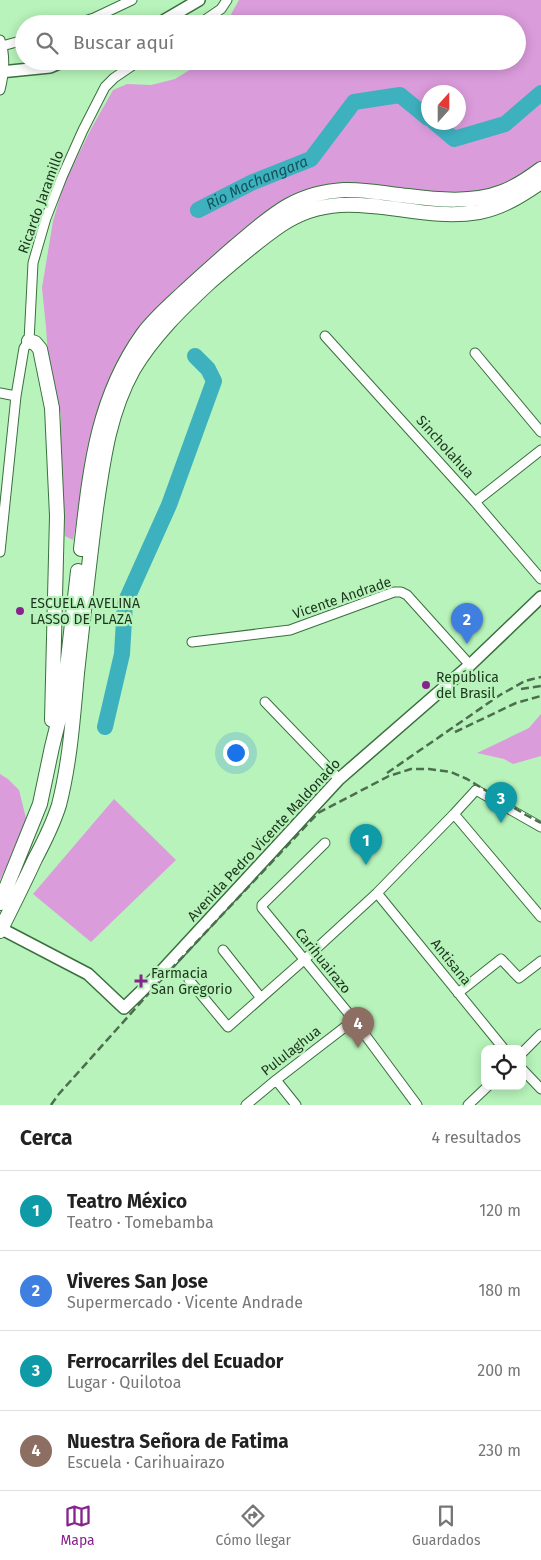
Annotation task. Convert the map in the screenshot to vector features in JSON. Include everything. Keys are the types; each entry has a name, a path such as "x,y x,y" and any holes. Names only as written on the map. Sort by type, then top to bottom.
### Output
{"main road":[{"path":"0,903 40,804 63,703 88,489 100,424 118,378 144,333 163,312 214,265 278,211 300,200 344,190 436,198 484,197 502,193 541,170"},
{"path":"0,929 47,836 58,806 69,754 89,557 108,434 126,384 144,353 178,312 246,250 284,223 301,214 316,209 346,204 437,213 481,212 501,206 524,194 541,182"},
{"path":"29,341 35,343 40,349 52,408 57,516 52,747"}],"street":[{"path":"100,15 132,0"},
{"path":"173,15 199,0"},
{"path":"213,15 221,10 227,0"},
{"path":"0,90 2,73 1,43 15,41"},
{"path":"2,73 26,70"},
{"name":"Ricardo Jaramillo","path":"0,552 16,396 24,348 29,341 33,263 46,218 82,130 105,87 126,70"},
{"name":"Sincholahua","path":"325,336 475,502 541,579"},
{"path":"475,353 541,432"},
{"path":"0,393 16,396"},
{"path":"475,502 541,450"},
{"name":"Vicente Andrade","path":"192,642 290,630 394,592 401,592 406,595 470,665"},
{"name":"Avenida Pedro Vicente Maldonado","path":"0,929 88,974 124,1008 157,976 339,779 540,602"},
{"path":"265,702 339,779"},
{"path":"189,980 228,1027 376,893 454,814 474,791 478,790 541,827"},
{"path":"454,814 541,918"},
{"name":"Carihuairazo","path":"325,843 262,907 354,1020 417,1105"},
{"name":"Antisana","path":"376,893 501,1045"},
{"path":"223,950 261,998"},
{"path":"458,993 501,959 519,978 541,961"},
{"name":"Pululaghua","path":"246,1105 354,1020"},
{"path":"526,1049 541,1034"},
{"path":"526,1073 541,1090"},
{"path":"276,1080 296,1105"},
{"path":"468,1105 484,1090"}],"shaded area":[{"path":"239,0 541,0 541,167 484,195 420,194 345,185 262,218 97,420 73,540 65,536 60,459 61,415 48,356 42,288 53,221 64,184 113,90 127,84 151,85 175,79 190,70 526,70 526,15 231,15"},
{"path":"541,714 541,756 513,764 504,759 477,753 529,728"},
{"path":"0,774 19,790 27,822 0,880"},
{"path":"114,799 176,860 91,942 33,894"}],"waterway":[{"name":"Rio Machangara","path":"443,130 454,139 505,124 541,93"},
{"name":"Rio Machangara","path":"198,210 253,182 311,159 354,102 400,95 421,112"},
{"path":"105,727 122,654 125,603 169,505 214,381 208,369 195,356"}],"railway":[{"path":"387,773 500,695 525,681 541,677"},
{"path":"521,689 541,686"},
{"path":"455,732 516,703 541,696"},
{"path":"51,1105 158,983 318,813 389,776 411,769 429,769 451,772 467,779 541,823"}],"place":[{"name":"ESCUELA AVELINA LASSO DE PLAZA","path":"20,611"},
{"name":"Viveres San Jose","path":"467,644"},
{"name":"República del Brasil","path":"426,685"},
{"name":"Ferrocarriles del Ecuador","path":"501,823"},
{"name":"Teatro México","path":"366,865"},
{"name":"Farmacia San Gregorio","path":"141,981"},
{"name":"Nuestra Señora de Fatima","path":"358,1048"}]}
